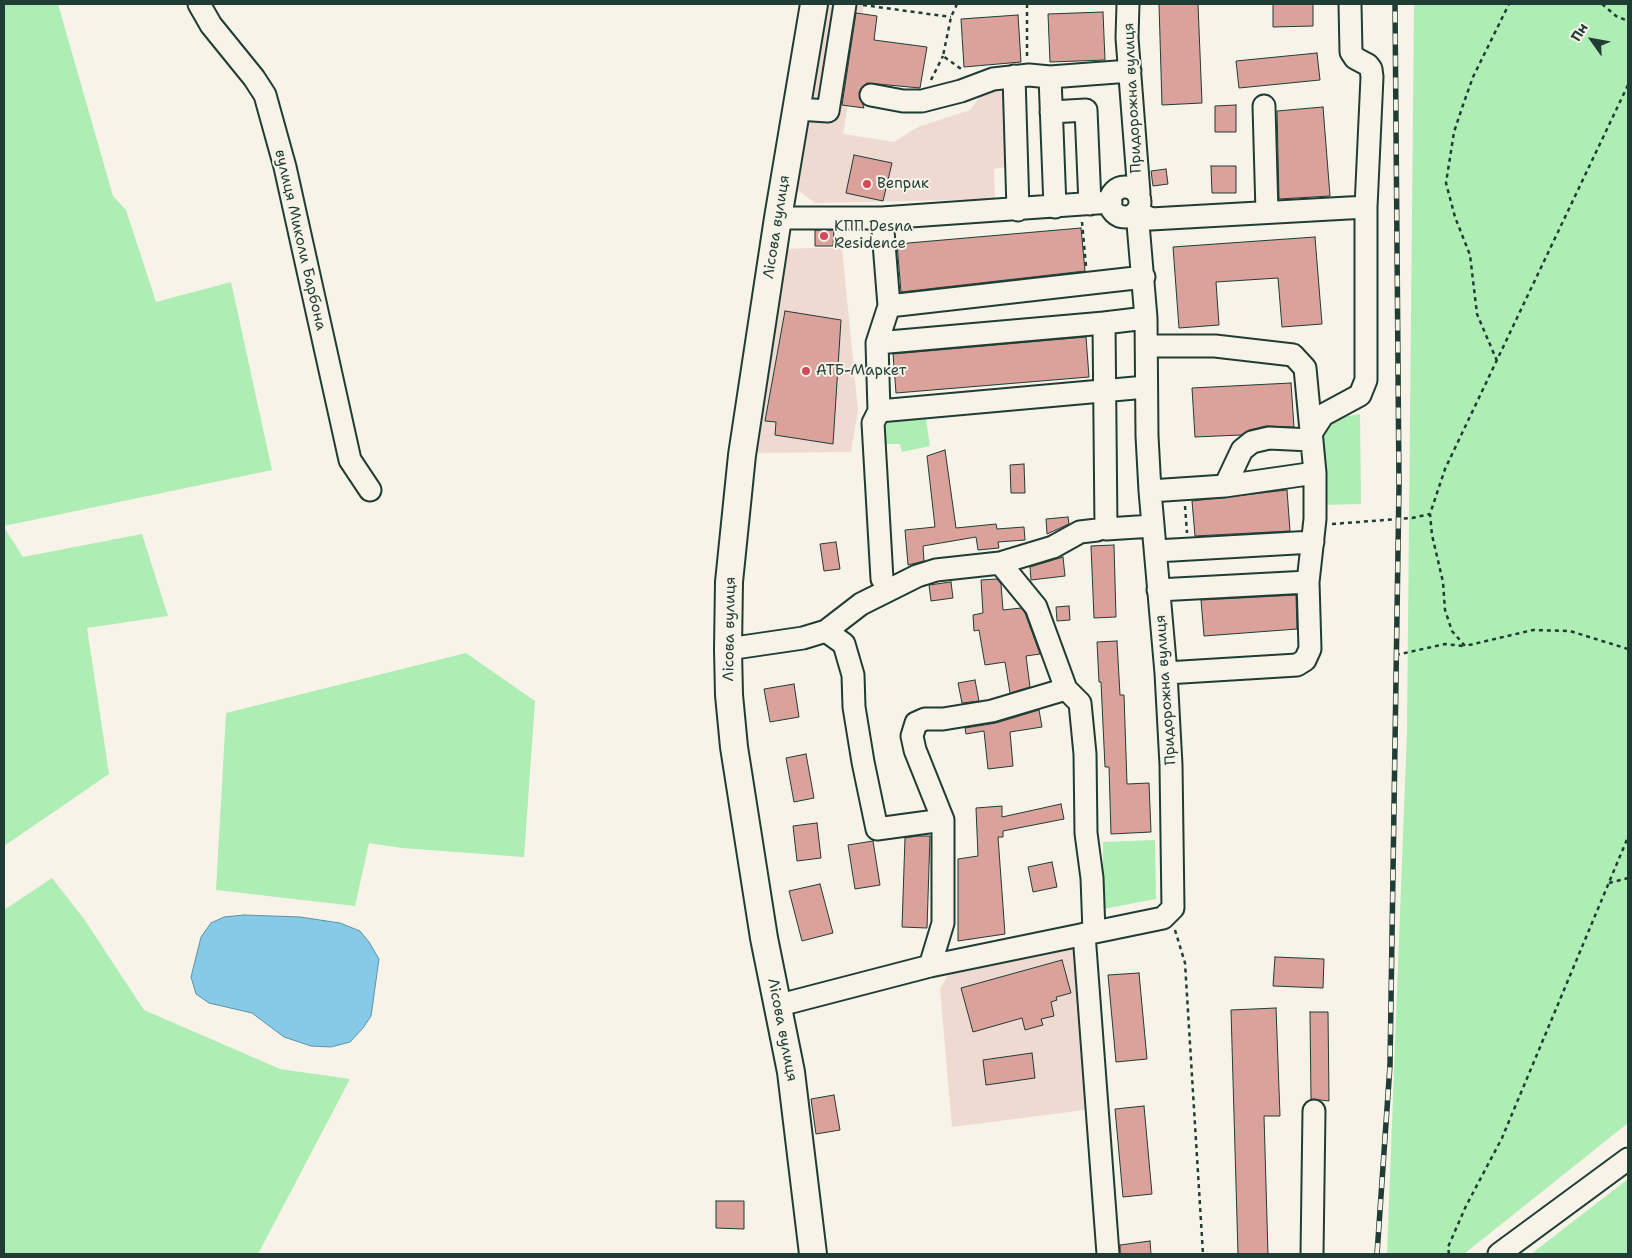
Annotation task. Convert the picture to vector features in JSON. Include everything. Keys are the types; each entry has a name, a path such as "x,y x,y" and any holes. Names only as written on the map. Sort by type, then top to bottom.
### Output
{"main road":[{"name":"Лісова вулиця","path":"813,1254 791,1072 776,1006 750,859 734,747 729,695 728,650 729,582 742,455 778,218 814,4"}],"street":[{"name":"вулиця Миколи Барбона","path":"199,4 211,25 254,78 265,95 285,167 350,460 370,490"},
{"path":"797,108 828,111 845,4"},
{"name":"Придорожна вулиця","path":"1128,4 1127,38 1146,318 1146,387 1150,491 1166,673 1171,765 1175,903 1170,912"},
{"path":"1310,438 1322,416 1360,395 1366,380 1366,207 1372,77 1371,69 1368,65 1355,58 1350,52 1350,4"},
{"path":"871,95 903,101 927,100 961,92 993,79 1021,75 1050,76 1130,71"},
{"path":"1018,210 1021,75"},
{"path":"1050,76 1055,207"},
{"path":"1264,106 1267,212"},
{"path":"1051,112 1086,110 1094,204"},
{"path":"778,218 882,218 1094,204 1112,208 1119,216 1128,217 1138,202 1151,219 1366,207"},
{"path":"882,218 889,306 877,342 879,411 874,424 882,579"},
{"path":"889,306 1144,277"},
{"path":"877,342 1146,318"},
{"path":"1104,323 1106,529 1153,526"},
{"path":"1147,346 1215,346 1293,355 1305,368 1310,438 1315,473 1313,542 1308,582 1310,649 1305,660 1296,665 1166,673"},
{"path":"879,411 1146,387"},
{"path":"1225,486 1242,450 1252,442 1269,438 1310,438"},
{"path":"1150,491 1225,486 1315,473"},
{"path":"728,650 803,638 826,631 861,604 917,576 936,570 1000,563 1052,547 1080,532 1097,530"},
{"path":"1156,551 1313,542"},
{"path":"1000,563 1036,607 1066,689 1080,703 1085,754 1086,833 1092,878 1089,933 1108,1254"},
{"path":"1158,590 1308,582"},
{"path":"826,631 844,644 853,675 854,706 876,829 943,820"},
{"path":"930,966 942,923 943,820 915,750 912,736 916,723 925,719 992,710 1066,689"},
{"path":"776,1006 930,966 1163,918 1170,912"},
{"path":"1312,1254 1314,1111"},
{"path":"1499,1254 1628,1159"}],"path":[{"path":"855,4 951,16"},
{"path":"957,4 951,16 943,56 964,71 993,79"},
{"path":"1021,75 1027,4"},
{"path":"1496,361 1477,314 1470,255 1455,218 1446,183 1454,132 1463,105 1473,77 1509,4"},
{"path":"1602,4 1616,16 1628,21"},
{"path":"1465,646 1452,631 1445,610 1443,582 1432,535 1430,514 1445,469 1628,85"},
{"path":"1088,283 1094,204"},
{"path":"1183,489 1188,549"},
{"path":"1355,523 1412,518 1430,514"},
{"path":"1396,655 1445,644 1465,646 1533,630 1570,631 1628,649"},
{"path":"1449,1254 1448,1248 1502,1138 1628,837"},
{"path":"1609,883 1628,878"},
{"path":"1170,912 1185,963 1203,1254"}],"shaded area":[{"path":"826,4 864,4 843,134 894,142 918,127 970,110 985,89 1006,86 1012,166 994,169 995,199 815,203 795,188"},
{"path":"842,248 858,411 851,452 752,453 782,249"},
{"path":"1069,946 1080,960 1093,1109 952,1127 940,989 949,973"}],"green space":[{"path":"4,4 58,4 113,196 126,210 156,302 231,282 272,470 4,526"},
{"path":"1414,4 1628,4 1628,1123 1464,1254 1387,1254 1407,731"},
{"path":"925,412 930,446 902,452 900,444 886,444 883,417"},
{"path":"1360,414 1361,504 1324,505 1323,432 1336,418"},
{"path":"4,527 23,557 142,534 168,616 87,628 109,774 4,846"},
{"path":"466,653 535,701 524,857 402,848 369,843 355,906 216,890 226,713"},
{"path":"1155,840 1156,899 1103,909 1103,842"},
{"path":"52,878 84,919 144,1010 280,1069 350,1079 258,1254 4,1254 4,910"},
{"path":"1628,1179 1628,1254 1531,1254"}],"water":[{"path":"244,915 300,917 340,923 360,931 379,959 371,1016 350,1042 331,1047 311,1046 284,1037 252,1013 209,1003 196,994 191,977 201,937 211,923 224,917"}],"building":[{"path":"1159,4 1198,4 1202,103 1162,105"},
{"path":"1273,4 1313,4 1313,26 1273,27"},
{"path":"1103,12 1105,60 1050,62 1048,14"},
{"path":"856,13 877,16 874,40 927,47 920,88 867,83 859,93 864,108 842,105"},
{"path":"1018,15 1021,62 964,67 961,19"},
{"path":"1317,53 1320,80 1239,88 1236,61"},
{"path":"1236,105 1236,132 1215,132 1215,106"},
{"path":"1323,107 1330,196 1279,199 1277,111"},
{"name":"Веприк","path":"854,155 892,163 883,201 846,193"},
{"path":"1211,166 1236,166 1236,193 1212,193"},
{"path":"1166,169 1168,184 1153,186 1151,171"},
{"path":"1081,228 1085,271 901,292 897,244"},
{"name":"КПП Desna Residence","path":"815,230 834,230 833,246 815,246"},
{"path":"1315,237 1322,324 1282,327 1278,278 1216,282 1219,325 1179,328 1173,247"},
{"name":"АТБ-Маркет","path":"785,311 841,320 833,444 775,435 776,422 765,421"},
{"path":"1086,337 1089,377 896,393 893,354"},
{"path":"1291,383 1294,427 1266,426 1249,430 1241,435 1195,437 1192,388"},
{"path":"945,450 956,528 996,524 997,529 1024,527 1025,540 998,542 999,548 978,550 976,537 923,546 924,561 908,565 905,530 935,527 927,456"},
{"path":"1024,464 1025,493 1011,493 1010,465"},
{"path":"1287,490 1290,531 1195,536 1192,501"},
{"path":"1068,517 1069,524 1047,534 1046,519"},
{"path":"836,542 840,569 824,571 820,544"},
{"path":"1114,545 1116,617 1094,618 1091,546"},
{"path":"1063,557 1065,576 1031,580 1030,567"},
{"path":"997,579 1001,584 1003,610 1021,608 1025,613 1040,654 1026,656 1030,687 1010,693 1005,662 985,665 979,630 974,631 973,615 983,613 981,580"},
{"path":"951,582 953,598 931,601 929,585"},
{"path":"1296,595 1297,629 1204,636 1201,600"},
{"path":"1069,606 1070,620 1057,621 1056,607"},
{"path":"1117,641 1120,695 1124,695 1127,784 1149,783 1151,832 1111,834 1109,767 1105,767 1097,642"},
{"path":"975,680 979,701 962,703 958,683"},
{"path":"794,684 799,717 770,722 764,689"},
{"path":"1039,710 1042,727 1010,732 1013,766 988,769 984,731 966,734 965,728 996,723"},
{"path":"806,754 814,798 794,802 786,758"},
{"path":"1061,804 1064,819 1003,831 1003,837 998,837 1005,934 958,941 958,859 978,856 976,808 1002,806 1002,817"},
{"path":"817,823 821,858 797,861 793,826"},
{"path":"930,836 927,928 902,927 905,838"},
{"path":"873,841 880,885 855,889 848,845"},
{"path":"1052,862 1057,887 1033,892 1028,867"},
{"path":"820,884 833,933 802,941 789,891"},
{"path":"1275,957 1324,959 1323,988 1273,986"},
{"path":"1062,960 1071,993 1056,997 1057,1000 1051,1002 1054,1016 1041,1019 1043,1025 1025,1030 1022,1018 973,1032 961,988"},
{"path":"1139,973 1147,1059 1116,1062 1108,975"},
{"path":"1276,1008 1280,1116 1264,1116 1268,1254 1238,1254 1231,1010"},
{"path":"1310,1012 1328,1012 1329,1101 1311,1099"},
{"path":"1032,1053 1035,1078 986,1085 983,1060"},
{"path":"834,1095 840,1130 816,1134 811,1099"},
{"path":"1144,1106 1152,1194 1123,1197 1115,1109"},
{"path":"716,1201 744,1201 744,1229 716,1228"},
{"path":"1150,1241 1151,1254 1120,1254 1120,1245"}],"railway":[{"path":"1377,1254 1390,1065 1399,486 1395,4"}],"place":[{"name":"Веприк","path":"867,184"},
{"name":"КПП Desna Residence","path":"824,236"},
{"name":"АТБ-Маркет","path":"806,371"}]}
